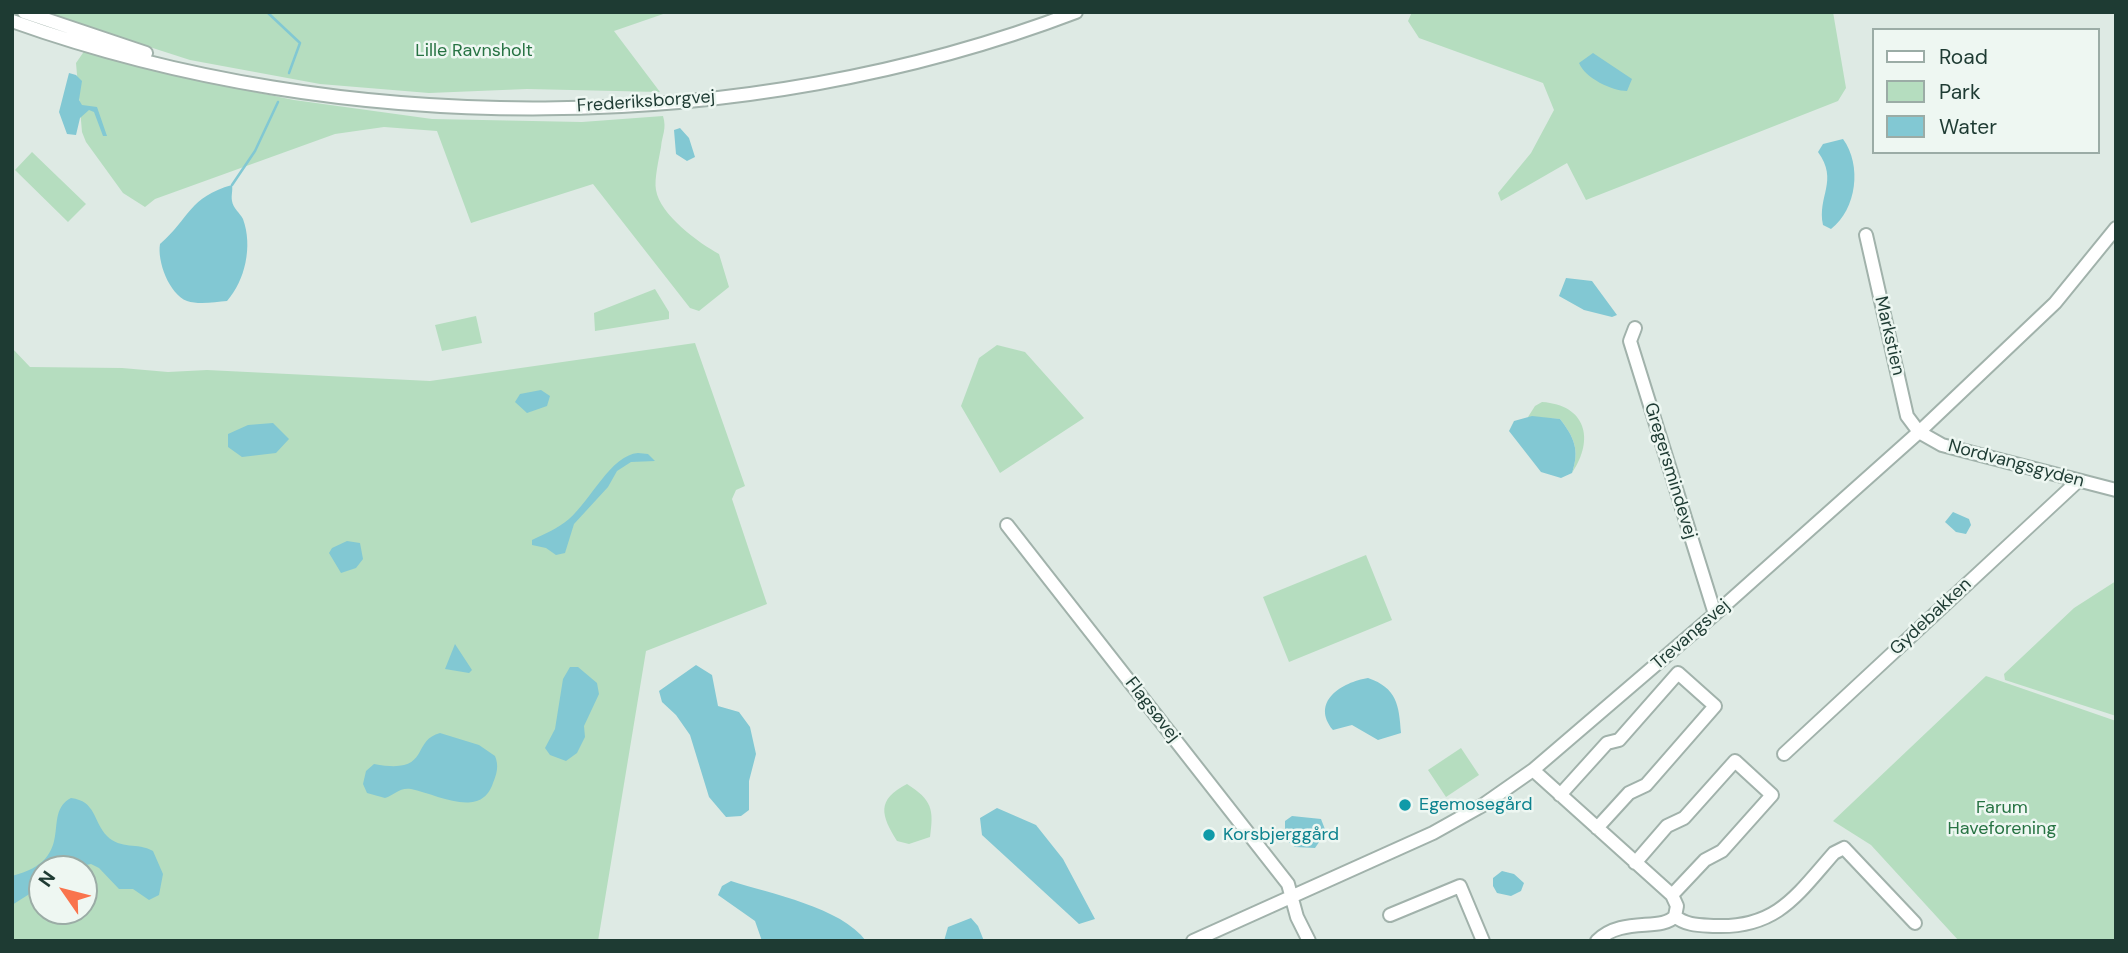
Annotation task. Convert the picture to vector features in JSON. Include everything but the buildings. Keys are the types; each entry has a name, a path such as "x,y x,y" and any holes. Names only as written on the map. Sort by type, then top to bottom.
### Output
{"street":[{"name":"Frederiksborgvej","path":"24,12 207,73"},
{"name":"Frederiksborgvej","path":"12,21 120,55 293,89 385,101 486,108 596,107 699,100 792,87 894,67 974,46 1076,12"},
{"name":"Trevangsvej","path":"1193,941 1433,833 1483,805 1532,770 1715,614 1919,432 2055,303 2116,228"},
{"name":"Markstien","path":"1866,235 1907,416 1919,432"},
{"name":"Gregersmindevej","path":"1635,327 1630,341 1715,614"},
{"name":"Nordvangsgyden","path":"1919,432 1942,445 2116,490"},
{"name":"Gydebakken","path":"1784,754 2078,481"},
{"name":"Flagsøvej","path":"1007,525 1288,884 1309,941"},
{"path":"1560,795 1607,743 1619,740 1678,673 1715,706 1646,785 1629,793 1597,828"},
{"path":"1636,863 1667,826 1684,818 1735,761 1772,794 1722,851 1705,860 1672,895"},
{"path":"1532,770 1672,895 1677,906 1675,916 1666,923 1620,926 1598,941"},
{"path":"1675,916 1696,925 1735,926 1758,922 1788,905 1834,853 1844,848 1915,923"},
{"path":"1390,915 1460,886 1483,941"}],"green space":[{"name":"Lille Ravnsholt","path":"41,12 669,12 614,31 660,92 527,89 429,93 320,84 190,60"},
{"path":"1412,12 1833,12 1846,88 1838,101 1586,200 1567,163 1501,201 1498,193 1531,153 1554,110 1543,83 1419,38 1408,21"},
{"path":"85,50 172,75 294,100 432,119 582,122 663,116 664,128 656,180 659,199 681,227 719,254 729,287 699,311 690,308 593,184 471,223 437,131 384,127 335,134 155,199 145,207 123,193 86,142 82,132 76,63"},
{"path":"32,152 86,204 68,222 15,170"},
{"path":"655,289 669,312 669,319 595,331 594,313"},
{"path":"476,316 482,343 442,351 435,325"},
{"path":"695,343 745,486 736,490 732,499 767,604 646,651 598,941 12,941 12,348 30,367 122,368 168,372 207,370 430,381"},
{"path":"997,345 1025,352 1084,418 1000,473 961,406 979,358"},
{"path":"1542,402 1568,410 1577,417 1582,426 1583,448 1572,473 1574,444 1560,419 1528,417 1535,406"},
{"path":"1366,555 1392,620 1289,662 1263,597"},
{"path":"2116,581 2116,716 2005,680 2004,674 2074,608"},
{"name":"Farum Haveforening","path":"1986,676 2116,721 2116,941 1959,941 1871,845 1833,821"},
{"path":"1461,748 1479,775 1446,797 1428,770"},
{"path":"907,784 926,800 932,819 930,837 909,844 897,841 887,823 884,809 890,796"}],"water":[{"path":"1593,53 1632,79 1627,91 1600,83 1582,69 1579,63"},
{"path":"69,73 82,81 79,100 82,105 97,107 107,136 103,136 94,112 89,110 80,118 76,135 67,134 59,112"},
{"path":"680,128 689,138 695,157 687,161 676,154 674,130"},
{"path":"1843,139 1853,161 1854,186 1847,210 1831,229 1823,225 1827,172 1818,152 1823,144"},
{"path":"232,185 233,204 246,229 247,252 243,273 227,301 187,301 175,292 166,276 160,259 160,244 198,202"},
{"path":"1566,278 1592,281 1617,315 1612,317 1584,310 1559,296"},
{"path":"541,390 550,396 547,406 527,413 515,402 520,394"},
{"path":"1532,416 1560,419 1565,426 1574,444 1572,473 1561,478 1541,472 1509,431 1514,421"},
{"path":"273,423 289,439 276,453 242,457 228,447 228,434 248,425"},
{"path":"638,453 648,454 655,461 631,462 617,471 608,487 574,524 565,553 556,555 546,548 532,545 532,540 569,519 619,461"},
{"path":"1953,512 1969,519 1971,525 1966,534 1956,532 1945,522"},
{"path":"347,541 360,543 363,559 356,568 341,573 329,553 332,548"},
{"path":"455,644 472,670 469,673 445,669"},
{"path":"696,665 712,675 718,706 739,712 750,727 756,754 749,781 749,810 741,816 726,817 709,797 690,735 676,715 662,702 659,691"},
{"path":"570,667 578,667 597,683 599,694 584,726 585,737 577,753 566,761 550,755 545,748 555,729 563,679"},
{"path":"1368,678 1391,692 1399,714 1401,733 1378,740 1352,725 1333,730 1327,720 1325,711 1332,695 1348,684"},
{"path":"440,733 479,745 495,756 496,773 487,794 479,800 457,802 411,789 400,790 385,798 367,793 363,784 366,771 374,764 405,765 418,756 431,737"},
{"path":"71,798 85,803 102,830 112,840 153,851 163,874 159,895 149,900 133,889 119,889 98,868 98,855 48,855 52,848 62,805"},
{"path":"997,808 1036,825 1063,859 1095,919 1079,924 982,835 980,818"},
{"path":"1292,816 1321,819 1326,832 1315,848 1295,847 1285,839 1285,821"},
{"path":"28,870 28,895 12,905 12,876"},
{"path":"1502,871 1514,874 1524,883 1521,891 1511,896 1497,893 1493,878"},
{"path":"731,881 823,911 855,929 866,941 762,941 755,921 718,895 722,886"},
{"path":"971,918 978,926 984,941 944,941 948,927"}],"waterway":[{"path":"267,12 300,43 289,73"},
{"path":"232,185 255,151 278,102"}],"place":[{"name":"Egemosegård","path":"1405,805"},
{"name":"Korsbjerggård","path":"1209,835"}]}
